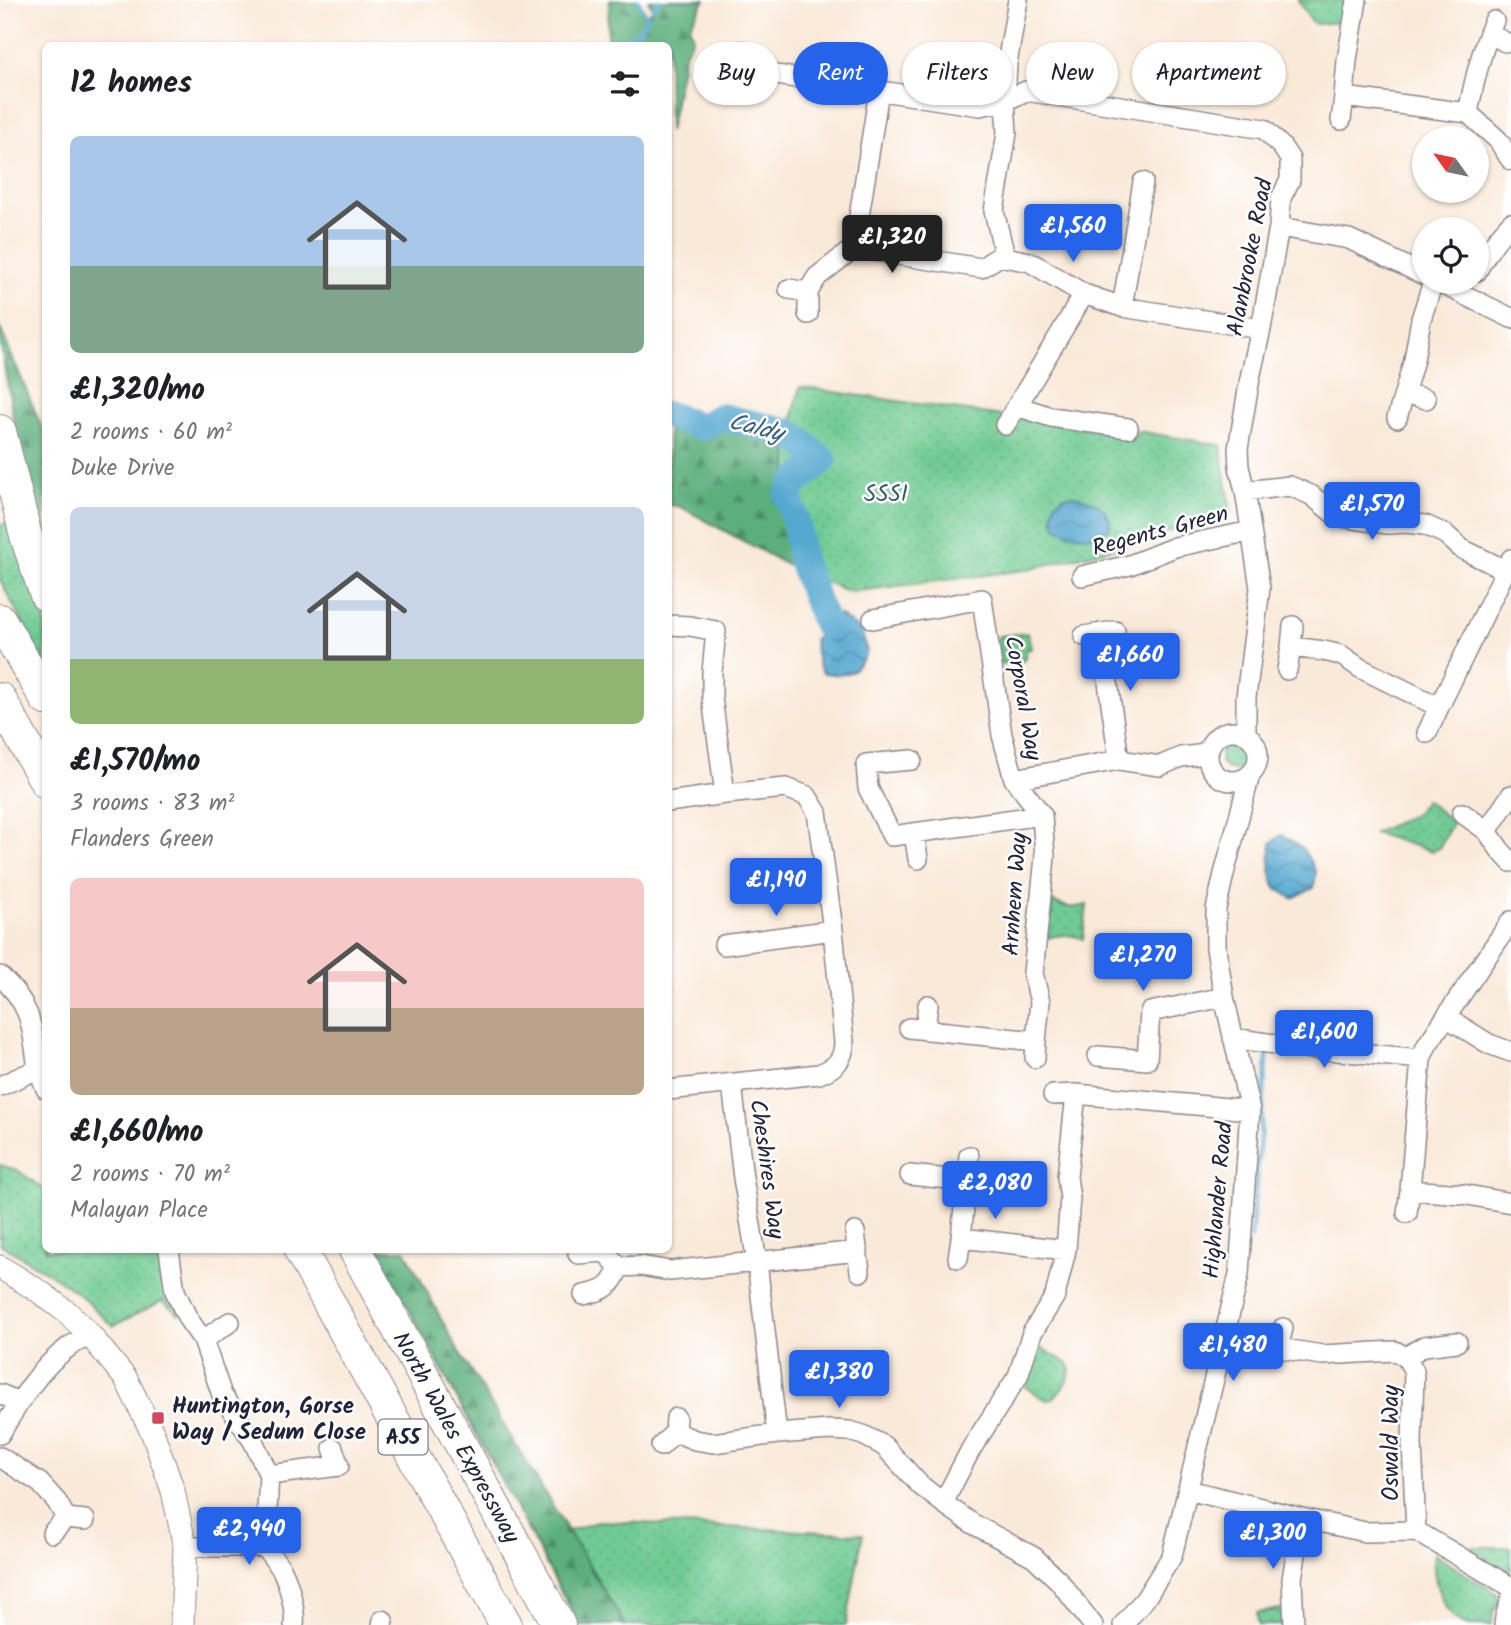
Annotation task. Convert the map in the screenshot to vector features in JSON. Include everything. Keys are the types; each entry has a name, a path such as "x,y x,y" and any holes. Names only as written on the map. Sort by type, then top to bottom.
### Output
{"highway":[{"path":"0,431 26,536 42,583"},
{"path":"0,620 42,692"},
{"path":"0,699 42,775"},
{"name":"North Wales Expressway","path":"302,1253 506,1625"},
{"name":"North Wales Expressway","path":"357,1253 559,1625"}],"street":[{"path":"1011,42 1018,0"},
{"path":"1341,120 1345,97 1339,59 1357,0"},
{"path":"1468,113 1484,44 1496,32"},
{"name":"Alanbrooke Road","path":"1012,98 1026,91 1264,130 1290,159 1290,180 1281,198 1279,227 1238,449 1260,588 1245,711 1238,733"},
{"path":"1345,97 1468,113 1498,140 1511,160"},
{"path":"808,314 799,290 854,248 877,105"},
{"path":"854,248 981,268 1000,256 1003,248 995,211 1007,133 1005,105"},
{"path":"1122,307 1143,182"},
{"path":"1489,248 1511,223"},
{"path":"1279,227 1349,239 1412,269"},
{"path":"1000,256 1030,262 1084,294 1122,307 1261,329"},
{"path":"1005,425 1084,294"},
{"path":"1397,418 1414,360 1421,319 1430,294"},
{"path":"1477,294 1511,318"},
{"path":"1405,393 1426,399"},
{"path":"1017,406 1051,417 1128,428"},
{"path":"1244,491 1290,486 1311,495 1333,513 1347,518 1388,524 1425,525 1445,534 1462,549 1508,565 1427,733"},
{"name":"Regents Green","path":"1082,576 1130,565 1175,547 1251,531"},
{"name":"Corporal Way","path":"873,619 982,599 995,625 1002,736 1014,779"},
{"path":"672,625 721,625 712,672 712,698 725,794"},
{"path":"1287,670 1293,626"},
{"path":"1100,633 1119,760"},
{"path":"1291,647 1341,655 1360,668 1439,707"},
{"path":"1014,779 1119,760 1160,766 1181,757 1205,754 1216,738 1223,734 1238,733 1252,739 1256,746 1258,762 1243,778 1222,778 1211,768 1205,754"},
{"path":"912,760 866,764 869,788 892,836 1042,815"},
{"name":"Highlander Road","path":"1124,1625 1145,1599 1172,1556 1239,1274 1250,1110 1224,997 1216,948 1216,909 1242,806 1243,778"},
{"name":"Arnhem Way","path":"928,1005 917,1029 1036,1049 1040,1002 1033,973 1045,857 1042,815 1014,779"},
{"path":"672,801 786,788 807,796 817,812 833,930 844,1042 840,1061 832,1069 819,1074 672,1090"},
{"path":"1487,831 1511,795"},
{"path":"1462,813 1487,831 1511,862"},
{"path":"915,833 918,859"},
{"path":"1407,1213 1421,1059 1427,1045 1511,921"},
{"path":"724,945 833,930"},
{"path":"0,976 23,1002 30,1016 42,1079"},
{"path":"1098,1056 1147,1060 1150,1012 1224,997"},
{"path":"1446,1017 1489,1044 1511,1052"},
{"path":"1233,1038 1421,1059"},
{"path":"0,1086 38,1069"},
{"name":"Cheshires Way","path":"732,1084 777,1434"},
{"path":"1053,1095 1076,1094 1250,1110"},
{"path":"943,1503 971,1448 1018,1376 1032,1333 1055,1296 1066,1250 1070,1198 1067,1177 1076,1094"},
{"path":"958,1258 969,1156"},
{"path":"910,1175 967,1181"},
{"path":"1410,1190 1462,1194 1511,1203"},
{"path":"961,1238 1066,1250"},
{"name":"Cheshires Way","path":"607,1253 619,1267 641,1266 670,1270 757,1262 856,1241 860,1272"},
{"path":"169,1253 175,1291 188,1319 203,1340 222,1395 253,1441 269,1475 265,1547 283,1572 293,1602 294,1625"},
{"name":"Cheshires Way","path":"578,1254 592,1253"},
{"path":"0,1267 68,1313 126,1379 153,1434 173,1491 185,1547 182,1625"},
{"path":"584,1295 600,1292 614,1281 619,1267"},
{"path":"203,1340 230,1322"},
{"name":"Oswald Way","path":"1283,1328 1276,1355 1395,1351 1406,1357 1414,1371 1412,1444 1416,1531"},
{"path":"0,1434 41,1373 70,1346 90,1335"},
{"name":"Oswald Way","path":"1406,1357 1424,1346 1457,1342"},
{"path":"0,1394 19,1402"},
{"path":"671,1432 713,1443 830,1430 863,1435 884,1446 920,1485 943,1503 973,1524 1034,1557 1059,1581 1093,1625"},
{"path":"0,1457 40,1483 76,1519 52,1533"},
{"path":"269,1475 340,1463"},
{"path":"1188,1490 1365,1532 1416,1531 1511,1587"},
{"path":"1294,1625 1292,1579 1302,1518"},
{"path":"185,1547 265,1547"},
{"path":"1504,1625 1511,1599"}],"green space":[{"path":"610,0 638,0 647,16 653,9 648,0 705,0 690,26 693,38 684,56 672,117 672,42 607,42"},
{"path":"1298,0 1343,0 1341,22 1315,24"},
{"path":"0,328 42,428 42,523 22,469"},
{"name":"SSSI","path":"800,387 1121,433 1132,440 1137,431 1221,445 1231,512 1115,548 1025,570 850,592 796,570 806,562 787,486 789,432"},
{"path":"672,416 702,427 720,417 789,432 787,486 796,570 681,507 672,506"},
{"path":"7,522 42,612 42,659 0,580 0,526"},
{"path":"1028,633 1031,649 1026,650 1023,661 1000,664 997,640 999,636"},
{"path":"1234,742 1244,746 1248,756 1244,766 1234,770 1224,766 1220,756 1224,746"},
{"path":"1425,800 1453,822 1439,848 1431,851 1374,833 1415,814"},
{"path":"1052,901 1069,907 1087,905 1083,939 1066,935 1048,938"},
{"path":"0,1165 17,1170 42,1188 42,1253 166,1253 179,1314 162,1301 113,1326 80,1295 0,1244"},
{"path":"379,1253 407,1253 454,1343 625,1625 579,1625"},
{"path":"1038,1346 1067,1363 1071,1369 1059,1393 1046,1400 1026,1387"},
{"path":"600,1521 863,1534 846,1625 625,1625 568,1531"},
{"path":"1473,1547 1511,1547 1511,1570 1507,1571 1470,1550"},
{"path":"1434,1554 1497,1594 1499,1602 1493,1612 1492,1625 1469,1625 1452,1615 1437,1585"},
{"path":"1281,1609 1284,1625 1258,1625 1257,1613"}],"water":[{"path":"1073,495 1099,505 1107,514 1110,527 1091,536 1083,536 1056,527 1053,515 1055,503 1062,497"},
{"path":"839,614 862,632 867,652 850,672 823,673 818,664 814,640"},
{"path":"1282,835 1303,849 1316,872 1314,888 1292,898 1275,887 1270,870 1271,843"}],"waterway":[{"path":"621,42 638,31 647,17 638,0"},
{"path":"653,9 659,0"},
{"name":"Caldy","path":"672,416 702,427 720,417 789,432 823,460 795,483 788,495 797,527 801,560 826,625"},
{"path":"1251,1238 1268,1048"}],"place":[{"name":"Huntington, Gorse Way / Sedum Close","path":"158,1418"}]}
